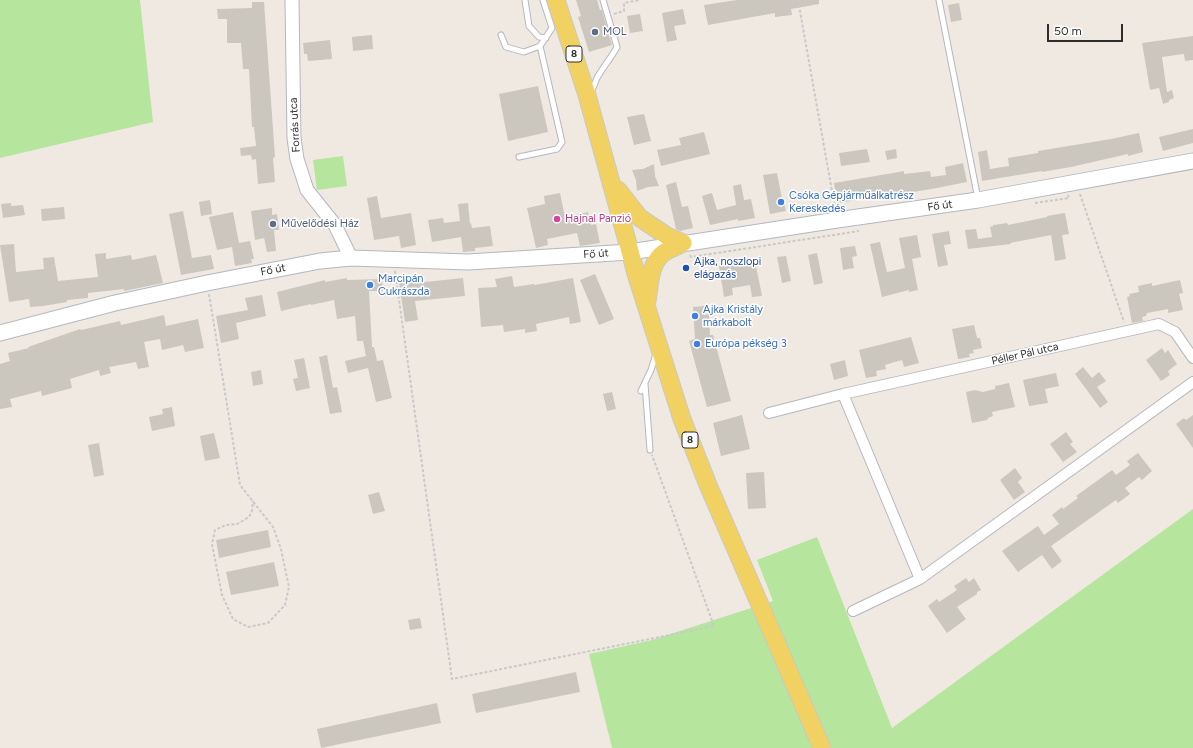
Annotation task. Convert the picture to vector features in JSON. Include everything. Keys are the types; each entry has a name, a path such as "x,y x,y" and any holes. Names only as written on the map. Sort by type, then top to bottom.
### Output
{"main road":[{"name":"8","path":"556,0 613,186 630,252 682,419 708,486 822,748"},
{"name":"Fő út","path":"0,333 115,303 207,283 313,263 351,258 468,262 630,252 978,200 1193,161"},
{"path":"613,186 621,193 640,218 667,236 683,243"},
{"path":"646,305 650,285 650,276 654,265 661,255 683,243"}],"street":[{"name":"Forrás utca","path":"292,0 294,138 297,159 307,190 335,225 351,258"},
{"name":"Péller Pál utca","path":"769,413 843,394 1159,324 1175,332 1193,358"},
{"path":"853,611 920,580 1193,382"},
{"path":"843,394 920,580"}],"lane":[{"path":"525,0 529,26 539,37 546,38"},
{"path":"501,35 506,47 524,52 540,46 552,28 543,0"},
{"path":"586,95 594,88 596,79 611,59 617,47 603,0"},
{"path":"939,0 978,200"},
{"path":"519,157 557,148 562,142 540,46"},
{"path":"641,391 651,370 658,345"},
{"path":"644,384 650,450"}],"path":[{"path":"615,13 624,11 624,3 639,0"},
{"path":"798,0 838,220"},
{"path":"1075,182 1127,331"},
{"path":"393,260 452,679 714,626 650,450"},
{"path":"207,283 240,485 253,501 273,527 281,549 289,586 285,605 268,623 248,627 233,619 222,595 212,544 215,530 226,525 237,524 249,517 252,511 253,501"}],"green space":[{"path":"0,0 140,0 153,122 0,158"},
{"path":"343,156 347,186 317,190 313,160"},
{"path":"1193,509 1193,748 612,748 589,654 652,640 773,601 757,560 817,537 892,728"}],"building":[{"path":"576,0 597,0 600,10 602,10 612,45 589,52 578,17 581,16"},
{"path":"737,0 819,0 819,4 791,9 792,15 775,17 775,13 708,25 704,5"},
{"path":"252,2 264,2 275,157 273,158 275,182 258,184 256,159 252,160 251,155 241,156 240,148 256,146 254,127 252,127 249,69 243,69 241,43 227,43 227,19 218,19 217,9 252,8"},
{"path":"959,3 962,20 951,22 948,5"},
{"path":"683,9 686,24 674,26 677,40 667,42 662,13"},
{"path":"640,14 643,31 630,33 627,16"},
{"path":"372,35 373,49 353,51 352,37"},
{"path":"1193,36 1193,60 1185,61 1184,54 1162,57 1167,92 1172,90 1174,98 1163,104 1159,88 1150,90 1142,43"},
{"path":"330,40 332,59 308,61 307,54 304,54 303,43"},
{"path":"538,86 548,132 508,141 499,94"},
{"path":"644,114 651,141 634,145 627,117"},
{"path":"1193,129 1193,143 1163,151 1159,137"},
{"path":"704,132 710,154 661,166 657,150 681,145 679,138"},
{"path":"1139,133 1143,152 1071,167 982,181 978,152 987,150 990,169 1009,166 1008,158 1038,153 1038,151"},
{"path":"867,149 870,162 841,166 839,153"},
{"path":"896,149 897,158 887,160 885,151"},
{"path":"963,163 967,182 907,193 907,195 893,197 892,195 837,203 834,183 904,171 904,174 930,171 931,177 946,175 945,167"},
{"path":"654,164 655,176 659,186 648,187 637,191 636,180 632,170 643,169"},
{"path":"777,173 786,211 770,214 763,175"},
{"path":"676,182 682,207 688,206 693,228 680,231 676,229 666,185"},
{"path":"741,184 744,200 751,199 755,218 738,221 738,219 710,225 702,196 712,193 717,210 736,205 733,186"},
{"path":"560,193 565,217 588,212 591,225 596,224 600,243 580,246 577,233 547,239 548,245 536,248 527,208 545,204 544,196"},
{"path":"377,196 381,218 411,213 416,245 401,248 399,236 374,240 367,198"},
{"path":"210,200 212,214 201,216 199,202"},
{"path":"11,203 11,206 23,205 25,215 3,218 1,204"},
{"path":"468,203 470,224 471,223 472,228 490,226 493,246 475,248 475,251 463,252 461,237 432,242 428,220 443,218 444,223 460,221 458,204"},
{"path":"64,207 65,219 42,221 41,209"},
{"path":"272,208 272,215 277,214 279,230 274,230 276,251 267,252 264,238 255,240 251,211"},
{"path":"183,211 192,258 211,255 214,269 181,275 169,214"},
{"path":"233,212 239,243 250,241 254,259 251,259 252,263 235,266 232,247 217,250 209,217"},
{"path":"1065,213 1069,234 1062,235 1066,259 1055,261 1051,235 1010,243 1011,244 968,249 965,230 976,229 978,239 992,237 990,227 993,225 1007,223 1008,225"},
{"path":"949,231 951,244 944,245 948,265 938,267 932,234"},
{"path":"917,235 921,257 912,259 918,290 909,292 909,290 882,297 870,244 880,242 887,272 905,268 899,238"},
{"path":"14,244 16,272 44,269 43,258 54,257 58,281 98,277 95,254 106,253 106,259 131,255 132,260 156,255 163,283 124,291 124,289 88,293 88,298 67,300 67,302 43,306 30,307 29,299 9,302 0,245"},
{"path":"855,246 857,256 852,257 854,268 843,270 840,248"},
{"path":"817,253 823,283 814,285 808,255"},
{"path":"786,256 791,281 782,283 777,257"},
{"path":"755,261 762,296 752,297 750,285 732,288 733,295 724,297 719,266 735,263 735,265"},
{"path":"595,274 614,319 599,325 580,280"},
{"path":"512,276 514,287 573,278 581,322 570,324 569,317 536,324 537,331 525,333 525,329 504,332 503,325 481,327 478,288 497,287 495,279"},
{"path":"347,278 347,280 382,279 383,291 369,291 372,347 374,347 377,361 383,360 392,398 376,402 368,368 348,373 345,361 366,356 363,341 357,341 355,316 337,319 334,300 281,311 277,292 325,280 325,282"},
{"path":"463,278 465,296 415,301 418,320 405,322 399,282 416,279 416,283"},
{"path":"1180,280 1183,293 1179,294 1183,310 1168,313 1168,309 1147,313 1146,316 1142,317 1143,321 1132,323 1127,297 1130,296 1129,294 1139,292 1138,286 1152,283 1152,286"},
{"path":"262,295 266,316 236,323 239,339 221,343 216,316 248,310 245,298"},
{"path":"704,306 704,315 709,314 710,335 713,335 731,401 707,407 689,341 695,339 693,307"},
{"path":"164,315 166,326 198,319 204,348 185,352 183,345 162,350 160,339 144,342 149,367 138,369 136,362 109,367 111,373 100,376 99,370 70,379 72,388 42,396 41,391 10,399 12,407 0,409 0,364 10,361 8,353 29,348 28,347 80,329 120,321 121,325"},
{"path":"974,325 977,338 980,338 982,348 973,350 974,353 969,354 970,357 958,359 952,329"},
{"path":"911,337 919,363 904,367 902,360 885,365 886,369 876,371 877,376 866,378 859,350"},
{"path":"1162,348 1165,353 1168,350 1177,364 1168,371 1170,375 1161,381 1146,360"},
{"path":"327,355 333,388 337,387 342,412 330,414 319,357"},
{"path":"304,358 310,388 296,391 293,379 298,378 294,360"},
{"path":"845,360 848,376 834,380 830,364"},
{"path":"1083,367 1092,378 1099,372 1106,381 1097,387 1108,402 1100,408 1075,374"},
{"path":"261,370 263,384 253,386 251,372"},
{"path":"1056,373 1059,386 1045,389 1048,403 1029,406 1023,380"},
{"path":"1009,383 1015,407 992,412 993,416 987,420 972,423 966,392 975,390 983,392 995,389 995,386"},
{"path":"612,392 616,409 607,411 603,394"},
{"path":"172,407 175,426 152,431 149,417 163,414 162,409"},
{"path":"742,415 750,449 721,456 713,423"},
{"path":"1193,415 1193,448 1176,424 1184,418 1186,420"},
{"path":"1066,432 1073,442 1070,444 1077,452 1063,462 1050,444"},
{"path":"214,433 220,458 205,461 200,436"},
{"path":"99,443 104,475 94,477 88,445"},
{"path":"1138,453 1152,471 1142,480 1139,477 1125,488 1130,494 1118,503 1116,500 1051,546 1062,561 1052,569 1042,555 1018,572 1002,551 1038,526 1044,535 1059,524 1052,515 1062,507 1063,509 1078,498 1076,496 1112,470 1116,475 1130,465 1127,461"},
{"path":"1015,468 1022,478 1018,482 1025,492 1014,500 1000,480"},
{"path":"764,472 766,508 748,509 746,473"},
{"path":"379,492 385,511 373,514 368,495"},
{"path":"268,530 271,547 219,558 216,540"},
{"path":"274,562 279,586 231,595 226,572"},
{"path":"966,578 969,582 974,578 981,590 957,607 966,619 947,633 928,606 937,599 939,602 957,590 954,586"},
{"path":"420,618 422,628 410,630 408,620"},
{"path":"576,672 580,692 476,713 472,694"},
{"path":"437,703 441,723 321,748 317,729"}],"place":[{"name":"MOL","path":"595,32"},
{"name":"Csóka Gépjárműalkatrész Kereskedés","path":"781,202"},
{"name":"Hajnal Panzió","path":"557,219"},
{"name":"Művelődési Ház","path":"273,224"},
{"name":"Ajka, noszlopi elágazás","path":"686,268"},
{"name":"Marcipán Cukrászda","path":"370,285"},
{"name":"Ajka Kristály márkabolt","path":"695,316"},
{"name":"Európa pékség 3","path":"697,344"}]}
